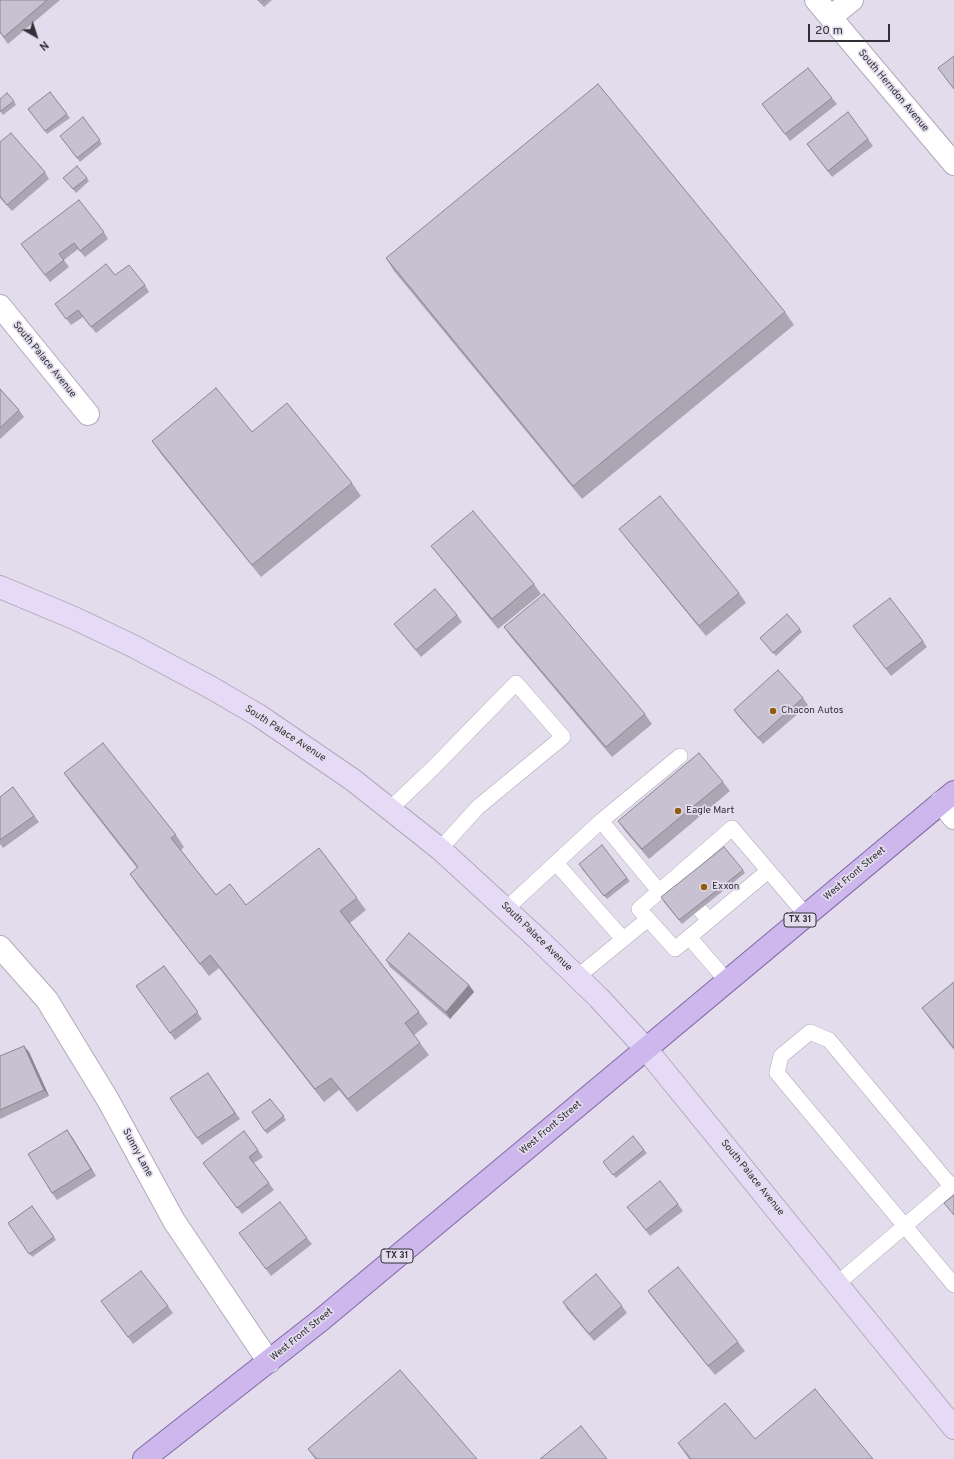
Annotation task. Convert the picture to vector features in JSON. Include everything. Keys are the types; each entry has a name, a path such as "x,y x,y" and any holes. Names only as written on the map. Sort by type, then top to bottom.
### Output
{"main road":[{"name":"South Palace Avenue","path":"0,587 74,618 133,646 210,687 310,749 390,808 440,849 578,977 646,1049 952,1421"},
{"name":"West Front Street","path":"153,1456 269,1362 806,915 950,804"}],"street":[{"name":"South Herndon Avenue","path":"816,0 954,164"},
{"path":"831,17 852,0"},
{"name":"South Palace Avenue","path":"0,306 88,414"},
{"name":"Sunny Lane","path":"0,947 47,1000 108,1100 174,1221 269,1362"}],"lane":[{"path":"390,808 433,768 516,683 563,737 478,807 440,849"},
{"path":"506,909 601,821 680,756"},
{"path":"601,821 659,891"},
{"path":"768,871 731,893 704,915 689,937 675,949 639,908 659,891 677,883 704,860 732,828 806,915"},
{"path":"556,863 623,939"},
{"path":"578,977 648,919"},
{"path":"689,937 727,981"},
{"path":"838,1283 904,1226 953,1185 829,1040 810,1032 781,1056 777,1073 904,1226 954,1285"}],"building":[{"path":"0,0 47,0 4,37 0,32"},
{"path":"258,0 265,0 261,3"},
{"path":"954,56 954,89 938,68"},
{"path":"808,68 832,98 785,134 762,104"},
{"path":"598,84 785,312 573,486 386,258"},
{"path":"50,92 67,114 45,131 28,109"},
{"path":"7,93 14,101 0,111 0,99"},
{"path":"848,112 868,139 828,171 807,144"},
{"path":"83,117 100,140 77,158 60,136"},
{"path":"11,133 45,172 7,205 0,196 0,142"},
{"path":"77,166 87,178 73,189 63,178"},
{"path":"79,200 104,232 80,251 74,243 59,254 64,260 45,275 21,244"},
{"path":"106,264 115,275 129,265 145,285 91,327 78,310 66,319 55,304"},
{"path":"216,388 252,432 287,403 352,483 252,565 152,441"},
{"path":"0,389 19,410 0,428"},
{"path":"660,496 739,593 699,626 619,529"},
{"path":"473,511 534,584 492,619 431,546"},
{"path":"435,589 457,615 416,650 394,624"},
{"path":"544,594 645,714 606,747 504,627"},
{"path":"890,598 923,641 886,669 853,626"},
{"path":"787,614 800,629 773,653 760,638"},
{"name":"Chacon Autos","path":"778,670 803,698 758,738 734,710"},
{"path":"103,743 176,835 171,838 216,895 230,884 246,905 319,848 357,898 340,911 419,1012 405,1023 420,1043 348,1099 331,1078 315,1089 210,955 200,964 130,874 138,867 64,773"},
{"name":"Eagle Mart","path":"699,753 723,782 642,849 618,821"},
{"path":"13,787 34,816 0,840 0,797"},
{"path":"602,845 627,878 604,896 579,864"},
{"name":"Exxon","path":"724,847 743,870 679,920 661,897"},
{"path":"409,933 469,985 446,1012 386,960"},
{"path":"164,966 198,1012 170,1033 136,986"},
{"path":"954,982 954,1048 922,1008"},
{"path":"24,1046 44,1090 0,1110 0,1056"},
{"path":"208,1073 235,1113 197,1138 170,1098"},
{"path":"270,1099 284,1116 265,1131 252,1112"},
{"path":"67,1130 91,1169 52,1193 28,1154"},
{"path":"244,1131 258,1150 249,1157 269,1183 237,1208 203,1163"},
{"path":"633,1136 644,1150 613,1175 603,1162"},
{"path":"660,1181 678,1204 646,1230 627,1207"},
{"path":"954,1195 954,1215 944,1203"},
{"path":"280,1202 307,1238 266,1269 239,1233"},
{"path":"32,1206 54,1237 29,1254 8,1223"},
{"path":"678,1267 738,1342 708,1366 648,1291"},
{"path":"141,1271 168,1306 128,1337 101,1301"},
{"path":"596,1274 622,1306 589,1334 563,1302"},
{"path":"400,1370 477,1459 317,1459 308,1449"},
{"path":"815,1389 873,1459 691,1459 678,1443 725,1403 755,1439"},
{"path":"581,1426 607,1459 540,1459"}],"place":[{"name":"Chacon Autos","path":"773,711"},
{"name":"Eagle Mart","path":"678,811"},
{"name":"Exxon","path":"704,887"}]}
